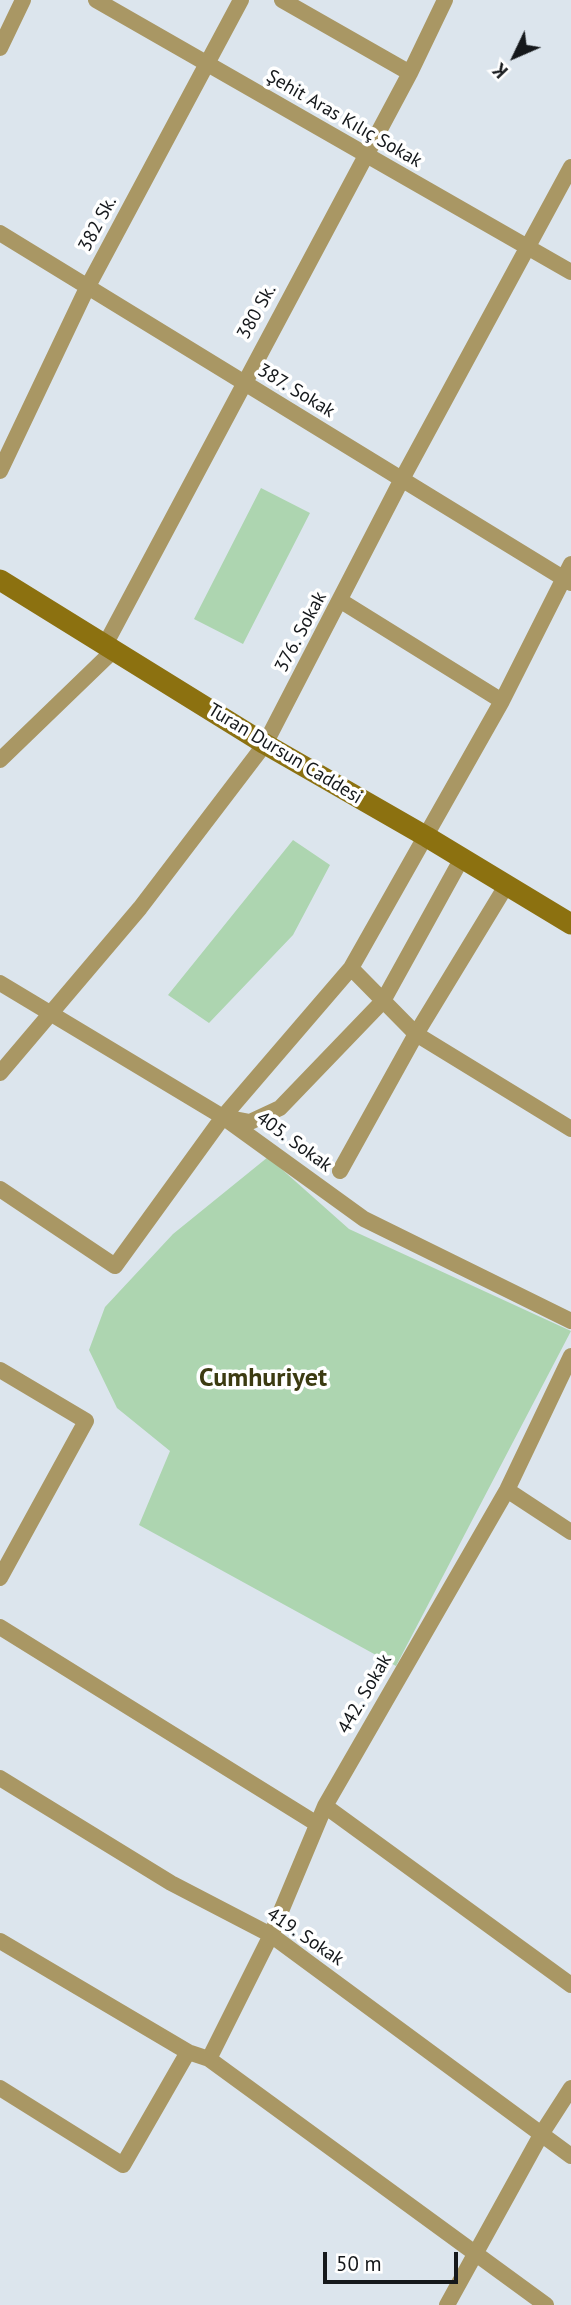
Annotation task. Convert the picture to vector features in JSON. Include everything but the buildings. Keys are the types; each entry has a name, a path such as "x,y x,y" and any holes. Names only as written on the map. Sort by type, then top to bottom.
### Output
{"street":[{"path":"0,48 23,0"},
{"name":"Şehit Aras Kılıç Sokak","path":"96,0 571,272"},
{"name":"382 Sk.","path":"0,471 87,288 241,0"},
{"path":"282,0 410,73"},
{"name":"380 Sk.","path":"2,754 109,648 242,384 410,73 444,0"},
{"name":"376. Sokak","path":"0,1073 48,1013 140,908 265,744 402,479 571,167"},
{"name":"387. Sokak","path":"0,233 242,384 569,575"},
{"path":"0,1189 115,1266 223,1117 351,968 502,701 569,575"},
{"name":"Turan Dursun Caddesi","path":"0,580 265,744 427,836 571,924"},
{"path":"341,601 502,701"},
{"path":"223,1117 250,1122 279,1108 383,1001 462,858"},
{"path":"340,1171 416,1034 506,886"},
{"path":"351,968 416,1034 571,1129"},
{"name":"405. Sokak","path":"0,983 223,1117 364,1219 571,1321"},
{"name":"442. Sokak","path":"209,2059 271,1935 325,1806 507,1490 571,1356"},
{"path":"0,1370 86,1421 6,1557 0,1578"},
{"path":"507,1490 571,1532"},
{"path":"0,1627 317,1824"},
{"name":"419. Sokak","path":"0,1778 171,1883 271,1935 571,2155"},
{"path":"325,1806 571,1985"},
{"path":"0,1941 188,2052 209,2059 477,2252 546,2305"},
{"path":"0,2088 123,2165 188,2052"},
{"path":"447,2305 542,2133 571,2088"}],"green space":[{"path":"261,488 310,513 243,644 194,619"},
{"path":"293,840 330,865 293,935 209,1023 168,995"},
{"path":"268,1157 349,1229 571,1331 396,1666 139,1525 170,1451 117,1408 89,1350 105,1307 173,1234"}],"district":[{"name":"Cumhuriyet","path":"263,1379"}]}
